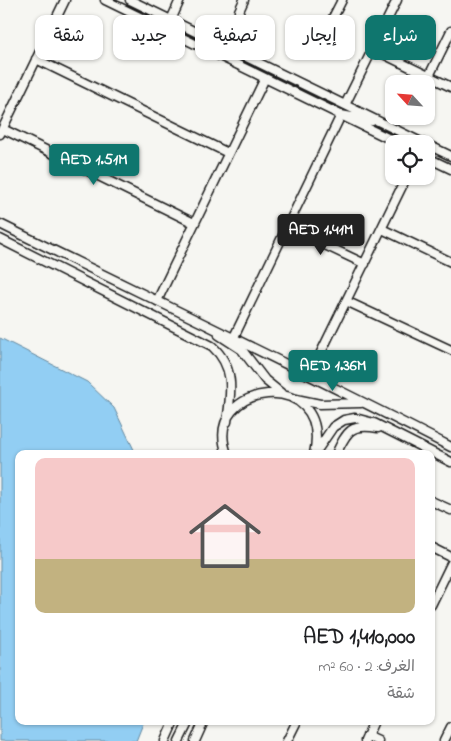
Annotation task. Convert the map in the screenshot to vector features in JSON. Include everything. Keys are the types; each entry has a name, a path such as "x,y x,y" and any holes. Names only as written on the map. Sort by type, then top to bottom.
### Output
{"street":[{"path":"58,15 65,0"},
{"path":"130,0 161,15"},
{"path":"173,15 180,0"},
{"path":"239,11 244,0"},
{"path":"334,15 342,0"},
{"path":"389,15 395,1"},
{"path":"108,2 154,15"},
{"path":"108,2 385,137"},
{"path":"185,27 407,135"},
{"path":"429,75 451,31"},
{"path":"36,60 1,131 194,223"},
{"path":"38,60 228,153"},
{"path":"345,105 368,60"},
{"path":"396,60 427,75"},
{"path":"156,301 265,78"},
{"path":"435,79 451,87"},
{"path":"341,115 384,124"},
{"path":"234,337 341,115"},
{"path":"435,148 451,156"},
{"path":"435,161 451,169"},
{"path":"310,375 403,185"},
{"path":"0,224 156,301 234,337 450,445"},
{"path":"286,227 365,264"},
{"path":"382,229 451,262"},
{"path":"0,239 212,346 226,364 230,377 232,393 224,436 226,450"},
{"path":"346,301 451,350"},
{"path":"196,320 242,350 265,380 283,394"},
{"path":"227,422 234,410 243,401 256,394 269,392 320,404 349,401 368,404"},
{"path":"293,398 310,416 316,428 315,450"},
{"path":"317,450 333,427 350,418 367,420 424,450"},
{"path":"338,450 344,438 355,427 366,426 384,429"},
{"path":"435,455 451,462"},
{"path":"435,503 451,510"},
{"path":"435,549 451,556"},
{"path":"435,597 451,564"},
{"path":"165,741 172,725"},
{"path":"179,741 187,725"},
{"path":"195,741 202,725"},
{"path":"287,741 295,725"},
{"path":"372,725 366,739 378,741"},
{"path":"444,741 451,728"}],"water":[{"path":"0,338 87,382 114,408 134,450 15,450 15,725 142,725 136,741 0,741"}]}
